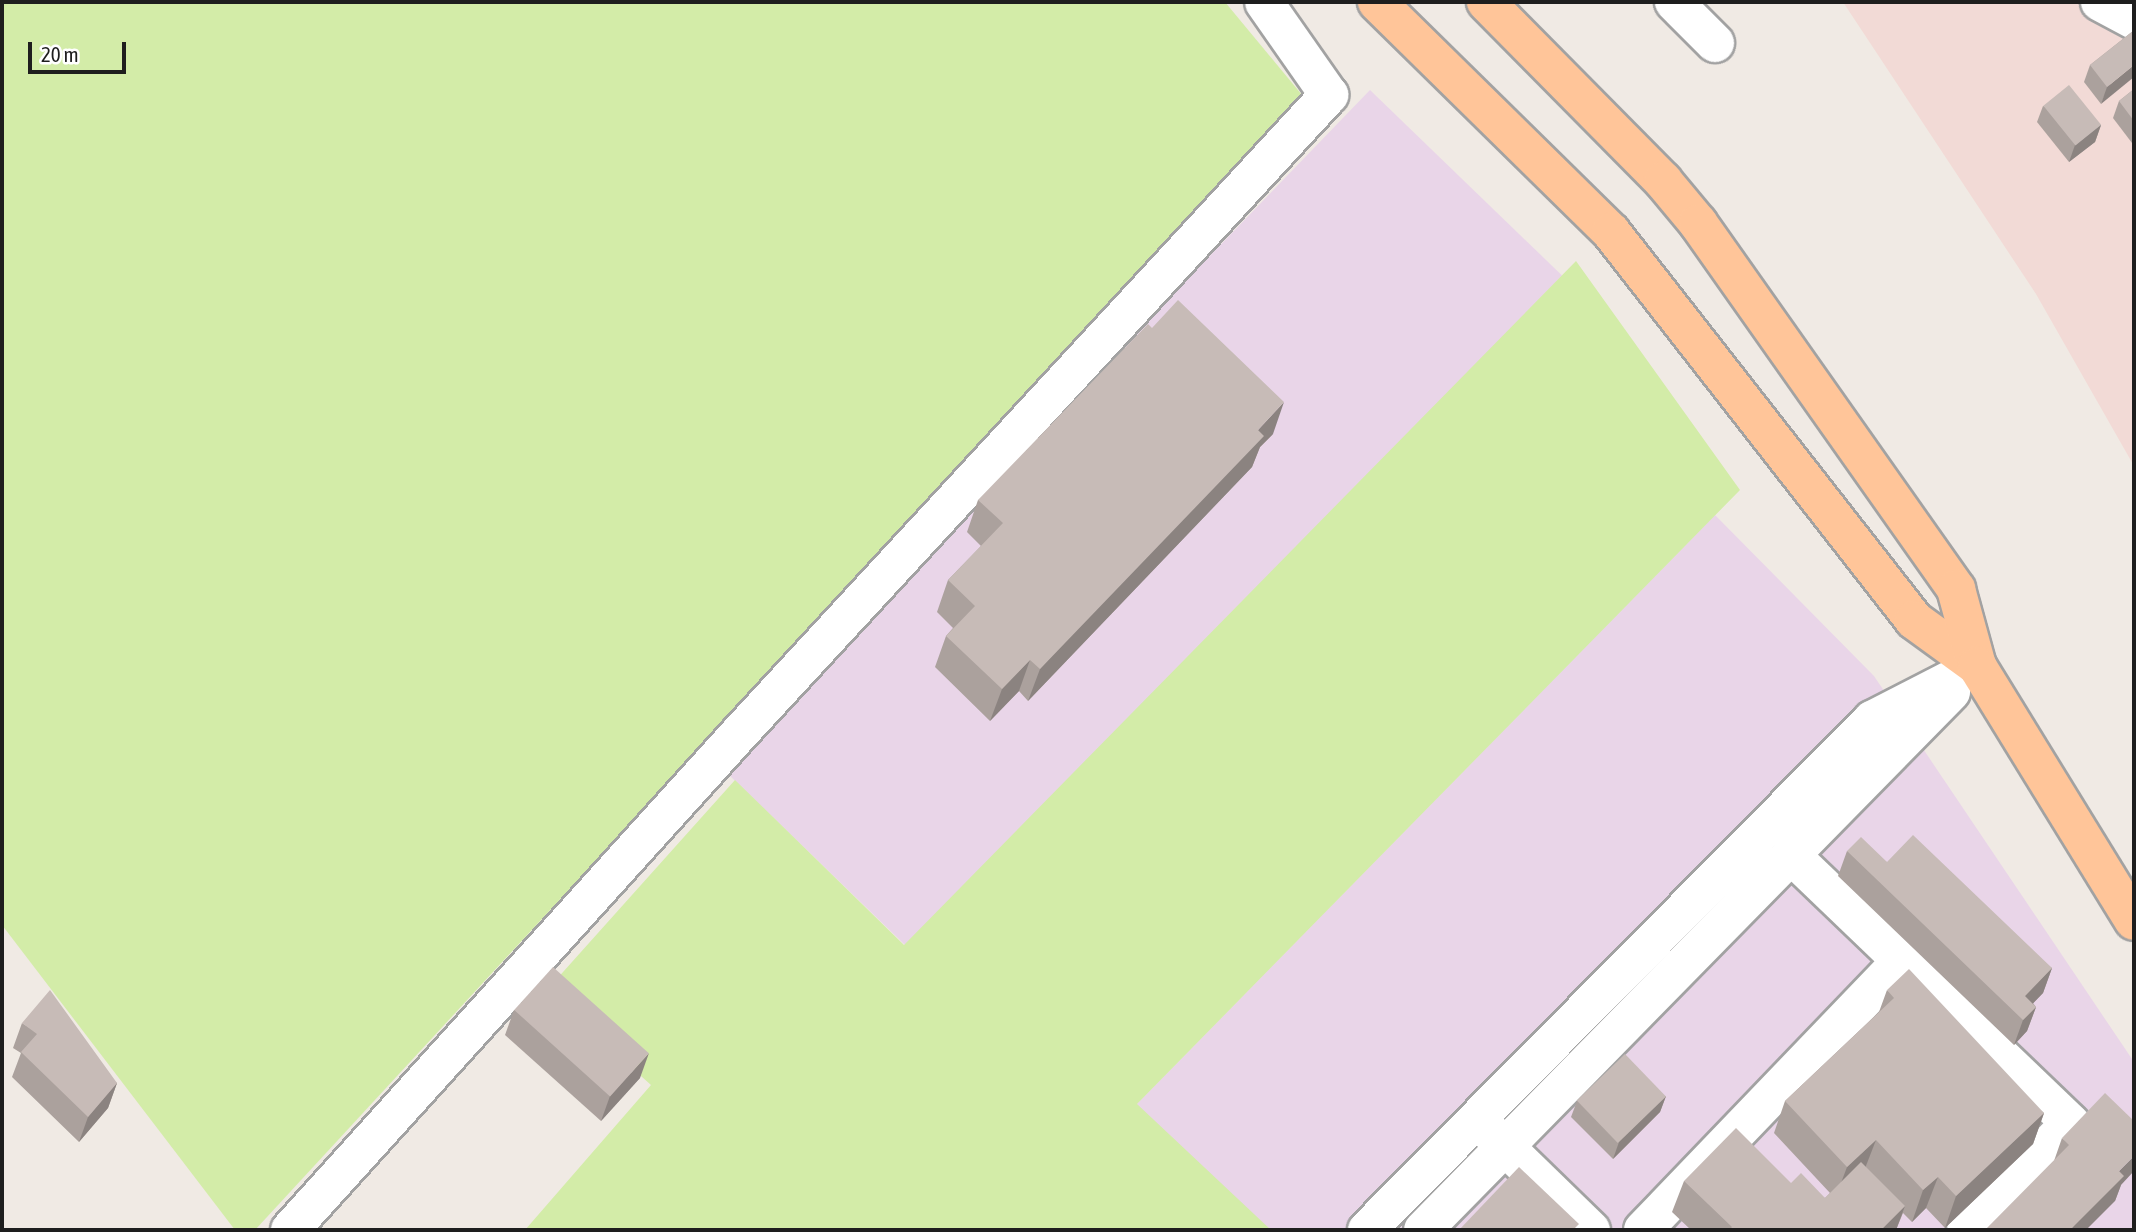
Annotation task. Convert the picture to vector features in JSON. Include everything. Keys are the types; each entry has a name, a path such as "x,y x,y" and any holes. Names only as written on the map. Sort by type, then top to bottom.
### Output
{"main road":[{"path":"1377,2 1611,232 1914,620 1977,666"},
{"path":"1486,2 1663,181 1698,223 1956,589 1977,666 2134,921"}],"lane":[{"path":"290,1230 746,726 1329,95 1264,2"},
{"path":"1674,2 1715,43"},
{"path":"2100,2 2134,20"},
{"path":"1423,1230 1977,666"},
{"path":"1367,1230 1872,720 1977,666"},
{"path":"1791,855 2070,1123 1966,1230"},
{"path":"1643,1230 1901,961"},
{"path":"1478,1119 1591,1230"}],"shaded area":[{"path":"1843,2 2134,2 2134,466 2036,294"},
{"path":"1370,90 1562,275 910,950 718,765"},
{"path":"1715,515 1874,676 2134,1062 2134,1230 1013,1230"}],"green space":[{"path":"2,2 1225,2 1302,95 255,1230 235,1230 2,925"},
{"path":"1576,261 1740,490 1137,1104 1271,1230 525,1230 651,1085 546,991 735,780 904,945"}],"building":[{"path":"2133,31 2134,65 2107,87 2090,65"},
{"path":"2069,85 2101,125 2075,145 2043,106"},
{"path":"2134,89 2134,121 2119,101"},
{"path":"1178,300 1284,402 1258,430 1264,436 1040,669 1030,660 1002,689 946,636 975,606 948,580 1003,523 978,500 1148,324 1152,328"},
{"path":"1913,835 2052,968 2025,996 2036,1007 2023,1020 1847,851 1861,837 1887,862"},
{"path":"553,967 649,1053 610,1096 514,1010"},
{"path":"1909,969 2044,1113 1956,1196 1938,1177 1923,1190 1876,1140 1847,1167 1785,1101 1894,998 1887,990"},
{"path":"50,990 117,1083 88,1117 21,1052 37,1034 22,1023"},
{"path":"1625,1054 1666,1096 1618,1143 1577,1101"},
{"path":"2105,1093 2134,1121 2134,1156 2119,1171 2124,1176 2070,1230 1985,1230 2069,1145 2062,1138"},
{"path":"1736,1128 1791,1183 1801,1173 1825,1198 1861,1162 1905,1206 1881,1230 1729,1230 1732,1227 1684,1181"},
{"path":"1519,1167 1579,1224 1573,1230 1459,1230"}]}
